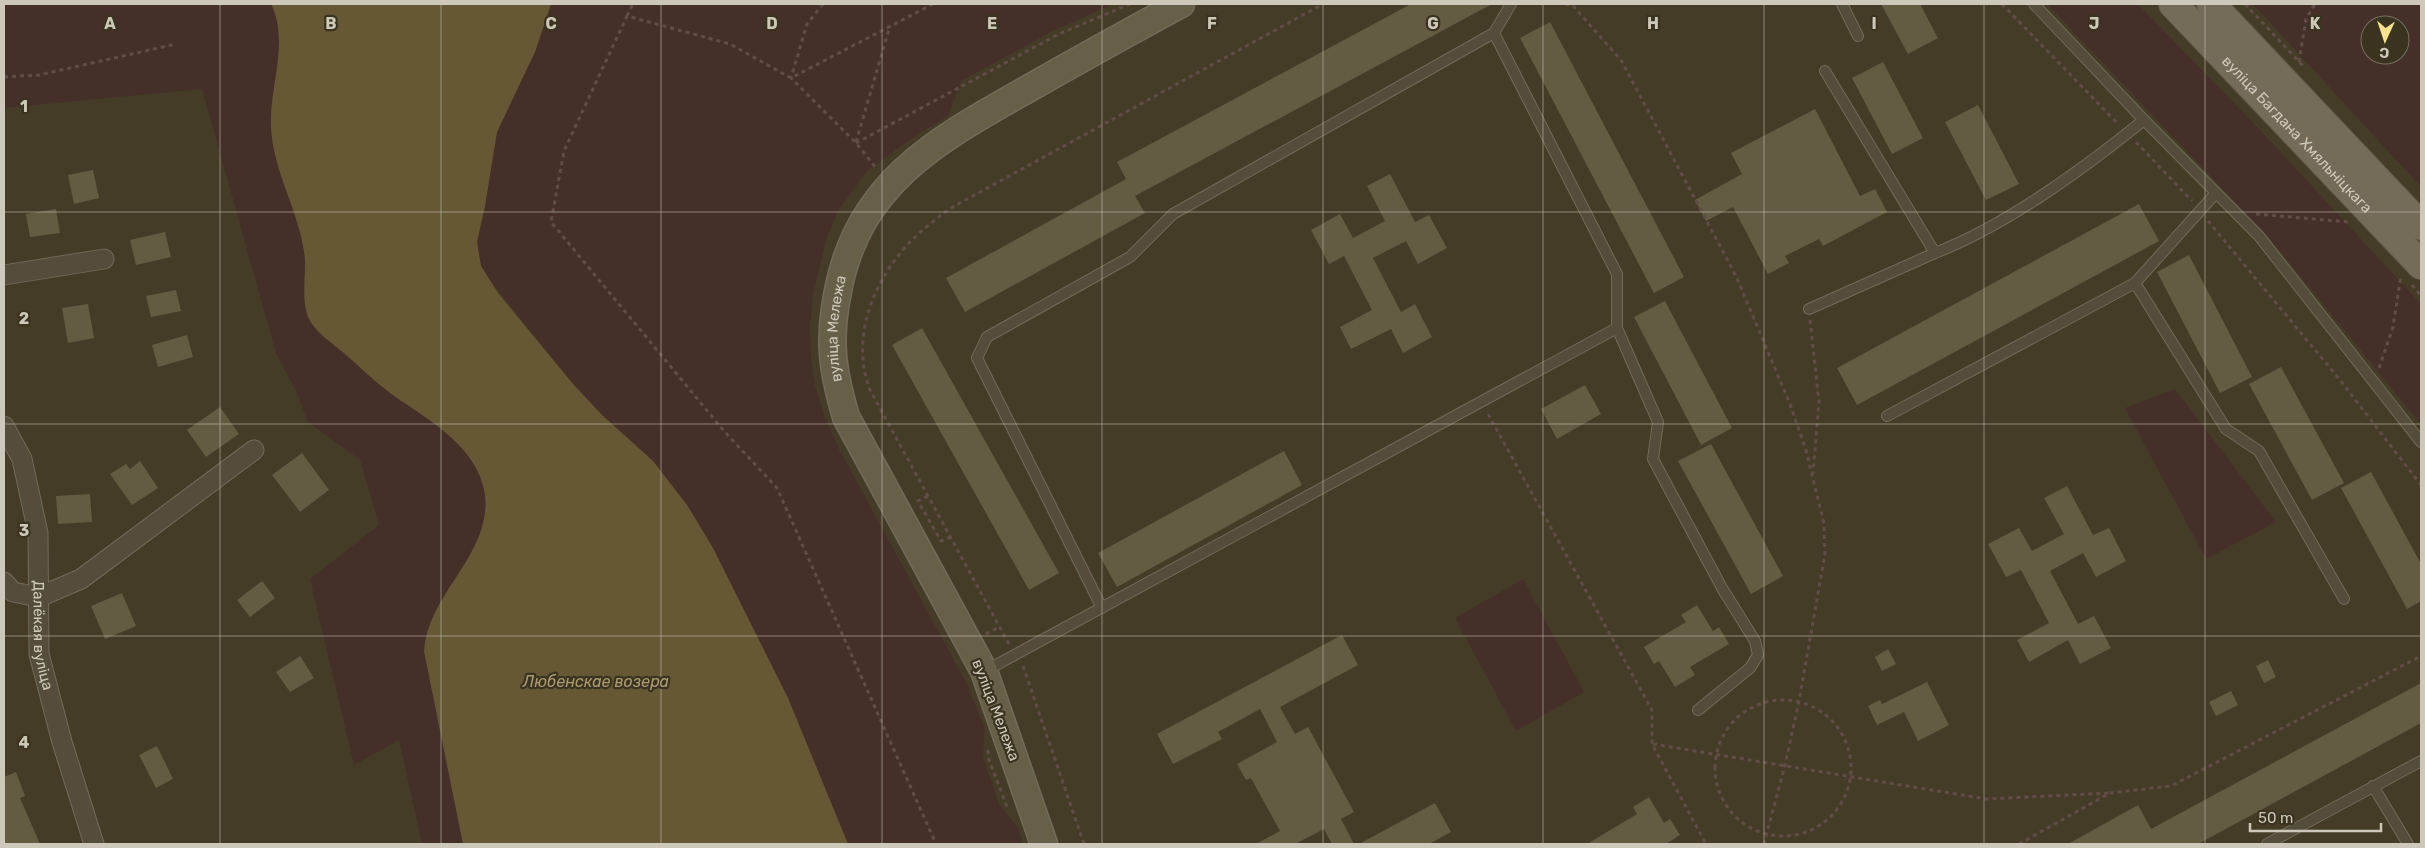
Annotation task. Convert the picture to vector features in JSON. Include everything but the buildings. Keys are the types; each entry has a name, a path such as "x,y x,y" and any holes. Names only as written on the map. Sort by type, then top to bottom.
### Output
{"main road":[{"name":"вуліца Мележа","path":"1044,844 984,671 846,417 836,383 831,350 833,317 848,250 858,227 882,191 907,167 940,142 999,105 1181,4"},
{"name":"вуліца Багдана Хмяльніцкага","path":"2173,4 2406,269"},
{"name":"вуліца Багдана Хмяльніцкага","path":"2211,4 2421,226"}],"street":[{"path":"4,275 104,260"},
{"name":"Далёкая вуліца","path":"4,426 22,459 38,534 38,654 62,742 94,844"},
{"path":"4,582 13,592 39,597 81,579 254,450"}],"lane":[{"path":"1102,608 977,358 987,337 1130,257 1173,214 1494,34 1511,4"},
{"path":"1842,4 1858,36"},
{"path":"2034,4 2144,120 2259,236 2421,442"},
{"path":"1494,34 1617,274 1618,328 1658,422 1653,459 1722,588 1755,641 1758,656 1750,668 1698,710"},
{"path":"1825,71 1935,253"},
{"path":"1809,309 1961,243 2063,182 2144,120"},
{"path":"1887,416 2134,283 2216,193"},
{"path":"2134,283 2226,429 2259,451 2344,599"},
{"path":"984,671 1618,328"},
{"path":"2267,844 2421,761"},
{"path":"2373,786 2408,844"}],"path":[{"path":"632,4 564,151 551,222 724,431 777,488 936,844"},
{"path":"790,78 807,24 823,4"},
{"path":"790,78 933,4"},
{"path":"856,143 1059,34 1130,4"},
{"path":"1084,844 1021,663 999,627 870,390 863,373 861,357 869,306 886,275 910,242 949,208 1323,4"},
{"path":"1565,4 1572,6 1621,60 1736,276 1790,404 1806,450 1824,524 1825,554 1799,701 1785,765 1764,844"},
{"path":"2002,4 2200,210 2340,380 2421,485"},
{"path":"2299,62 2306,19 2315,4"},
{"path":"627,16 730,44 790,78 856,143 876,168 871,175"},
{"path":"856,143 890,25"},
{"path":"4,77 38,75 176,44"},
{"path":"2236,212 2350,222 2356,228"},
{"path":"2406,269 2421,296"},
{"path":"2375,383 2393,327 2406,269"},
{"path":"1809,309 1819,402 1812,476"},
{"path":"1481,402 1652,710 1652,744 1706,844"},
{"path":"928,496 918,501 941,541 950,537"},
{"path":"982,636 999,627"},
{"path":"1652,744 2002,800 2110,793 2171,786 2421,656"},
{"path":"1772,700 1799,701 1822,711 1840,728 1850,751 1852,776 1845,798 1831,817 1812,830 1790,837 1766,835 1747,827 1730,813 1719,795 1714,774 1715,754 1726,728 1746,710 1772,700"},
{"path":"988,747 988,757 1003,802"},
{"path":"2019,844 2110,793"}],"shaded area":[{"path":"4,4 271,4 279,34 279,49 271,112 271,127 276,159 301,235 305,259 304,303 309,319 320,333 378,384 434,423 462,448 473,462 481,478 485,495 485,516 479,536 470,555 436,610 428,630 424,651 463,844 422,844 399,740 354,765 310,579 379,525 360,460 308,422 297,393 276,353 202,89 4,108"},
{"path":"551,4 1113,4 1053,31 961,81 948,116 918,134 867,171 838,211 827,237 813,295 810,326 811,358 815,386 825,417 839,449 967,684 985,729 983,757 999,804 1019,829 1023,844 848,844 788,698 713,548 687,505 653,461 602,415 573,384 488,278 481,266 477,242 485,206 494,142 500,123 535,52"},
{"path":"2047,4 2138,4 2260,130 2421,304 2421,424 2269,238"},
{"path":"2253,4 2421,4 2421,187"},
{"path":"2175,389 2276,522 2206,559 2125,408"},
{"path":"1523,579 1584,692 1516,731 1455,618"}],"water":[{"name":"Любенскае возера","path":"271,4 551,4 535,52 497,132 477,242 481,266 498,293 573,384 602,415 653,461 687,505 713,548 788,698 848,844 463,844 424,651 428,630 436,610 470,555 479,536 485,516 485,495 481,478 473,462 462,448 434,423 378,384 320,333 309,319 304,297 305,259 302,242 273,144 271,112 279,49 279,34"}]}
